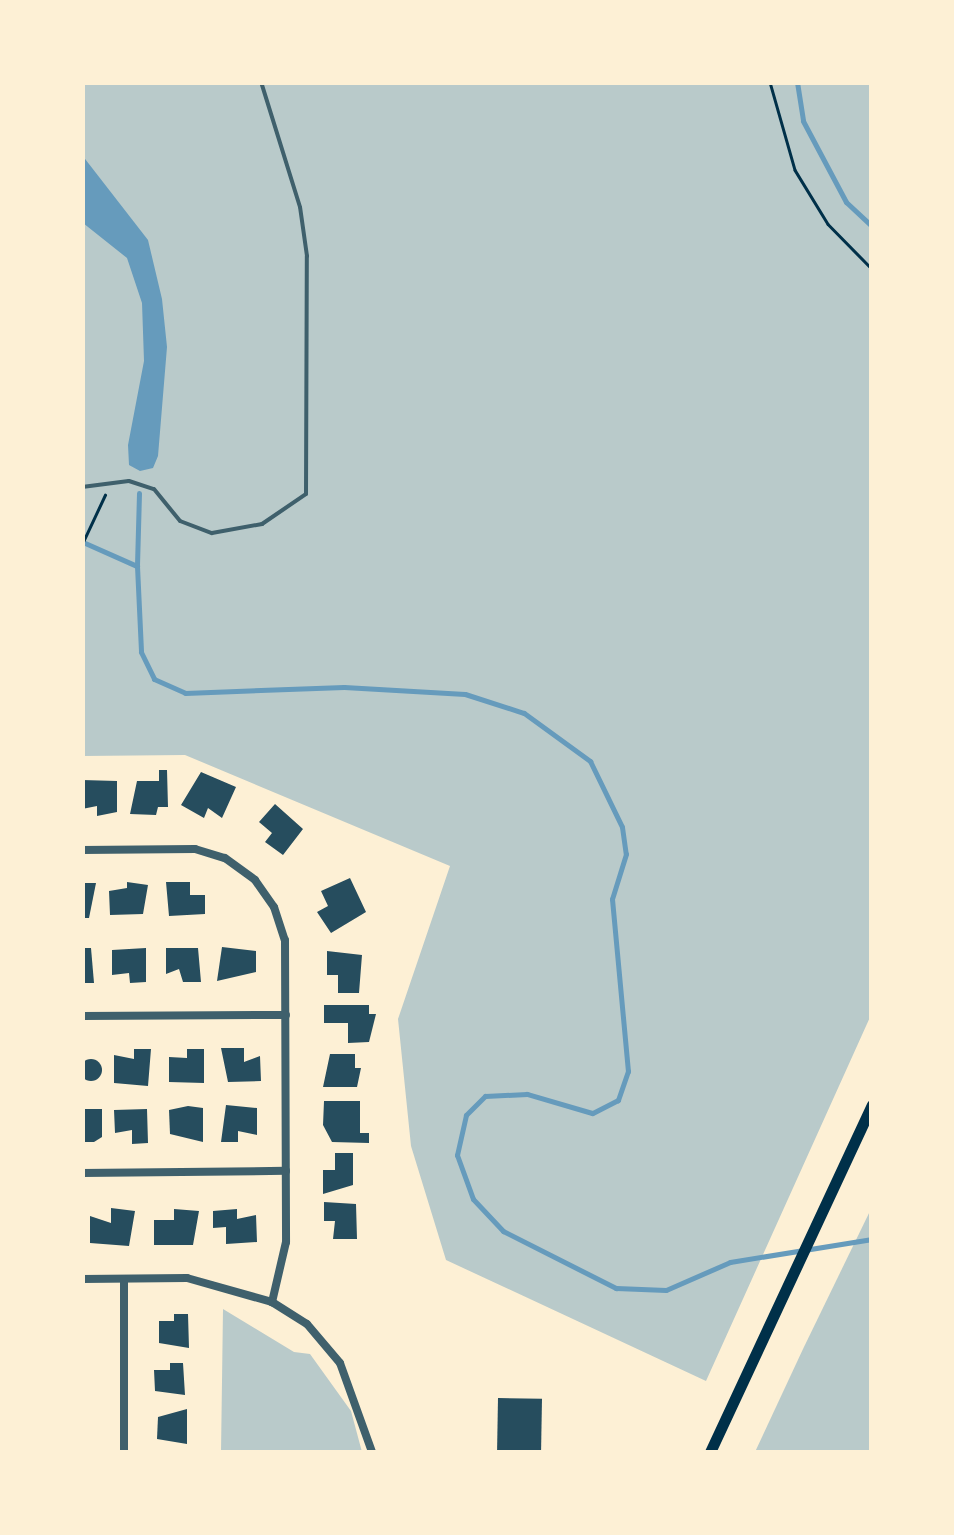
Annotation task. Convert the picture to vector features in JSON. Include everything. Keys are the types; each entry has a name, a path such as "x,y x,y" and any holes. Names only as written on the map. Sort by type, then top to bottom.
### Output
{"main road":[{"path":"710,1452 872,1105"}],"street":[{"path":"82,850 194,849 225,858 255,880 285,940 286,1242 272,1302"},
{"path":"82,1016 286,1015"},
{"path":"82,1174 286,1171"},
{"path":"82,1279 187,1278 272,1302 307,1324 340,1363 372,1452"},
{"path":"124,1279 124,1452"}],"lane":[{"path":"82,487 110,484 154,489 180,521 212,534 262,524 306,494 307,256 300,207 261,82"}],"path":[{"path":"770,82 795,170 828,224 872,269"},
{"path":"82,544 110,484"}],"shaded area":[{"path":"82,83 871,83 871,1015 706,1381 446,1260 411,1146 398,1019 450,866 185,755 83,756"},
{"path":"871,1209 871,1452 755,1452 803,1349"},
{"path":"223,1309 294,1352 310,1354 351,1411 362,1452 221,1452"}],"water":[{"path":"82,155 148,240 162,299 167,347 158,456 153,468 140,471 129,465 128,445 144,361 142,303 127,258 83,223"}],"building":[{"path":"159,770 167,770 168,807 158,807 156,815 130,814 137,781 159,781"},
{"path":"201,772 236,787 222,818 208,808 204,818 181,805"},
{"path":"82,780 117,781 117,812 97,816 97,806 82,809"},
{"path":"275,804 303,829 283,855 265,842 272,833 259,822"},
{"path":"350,878 366,912 331,933 317,912 328,906 321,891"},
{"path":"127,882 148,885 143,914 110,915 109,891 127,888"},
{"path":"166,882 190,882 190,895 205,895 205,914 169,916"},
{"path":"82,883 96,883 89,918 82,918"},
{"path":"222,947 256,951 256,972 217,981"},
{"path":"82,948 91,948 94,983 82,983"},
{"path":"146,948 146,982 130,983 129,973 112,975 112,950"},
{"path":"166,948 198,948 201,982 183,982 179,969 166,974"},
{"path":"327,951 362,955 359,993 338,993 338,975 327,975"},
{"path":"324,1005 369,1005 369,1014 376,1014 369,1042 348,1043 348,1023 324,1023"},
{"path":"221,1048 244,1048 244,1062 260,1056 261,1081 228,1082"},
{"path":"134,1049 151,1049 148,1086 114,1083 114,1055 134,1059"},
{"path":"187,1049 204,1049 204,1083 169,1082 169,1057 187,1058"},
{"path":"330,1054 355,1054 355,1068 361,1068 357,1087 323,1087"},
{"path":"91,1059 99,1062 99,1078 91,1081 83,1078 80,1070 83,1062"},
{"path":"324,1101 360,1101 360,1133 369,1133 369,1143 332,1142 323,1125"},
{"path":"226,1105 257,1108 257,1135 238,1131 238,1142 221,1142"},
{"path":"203,1108 203,1142 170,1134 169,1110"},
{"path":"82,1109 102,1109 102,1137 94,1142 82,1142"},
{"path":"147,1109 148,1143 132,1144 132,1130 115,1133 114,1110"},
{"path":"335,1153 353,1153 353,1185 323,1194 323,1170 335,1170"},
{"path":"324,1202 356,1204 357,1239 333,1239 335,1221 324,1221"},
{"path":"111,1208 135,1211 129,1246 90,1243 90,1216 111,1223"},
{"path":"174,1209 199,1211 193,1245 154,1245 154,1220 174,1220"},
{"path":"237,1209 237,1219 256,1215 257,1242 226,1244 226,1227 213,1228 213,1211"},
{"path":"174,1314 188,1314 189,1348 159,1343 159,1321 174,1321"},
{"path":"170,1363 183,1363 185,1395 155,1391 154,1370 170,1370"},
{"path":"498,1398 542,1399 541,1452 497,1452"},
{"path":"187,1409 187,1444 157,1439 158,1417"}],"waterway":[{"path":"797,82 803,121 846,202 872,226"},
{"path":"137,565 139,493"},
{"path":"85,543 137,566 141,652 154,679 185,693 344,687 465,694 524,713 590,761 622,827 626,854 612,899 628,1071 618,1100 592,1113 527,1094 485,1096 466,1115 457,1155 473,1199 503,1231 616,1288 666,1290 730,1262 872,1239"},
{"path":"803,1452 837,1452"}]}
